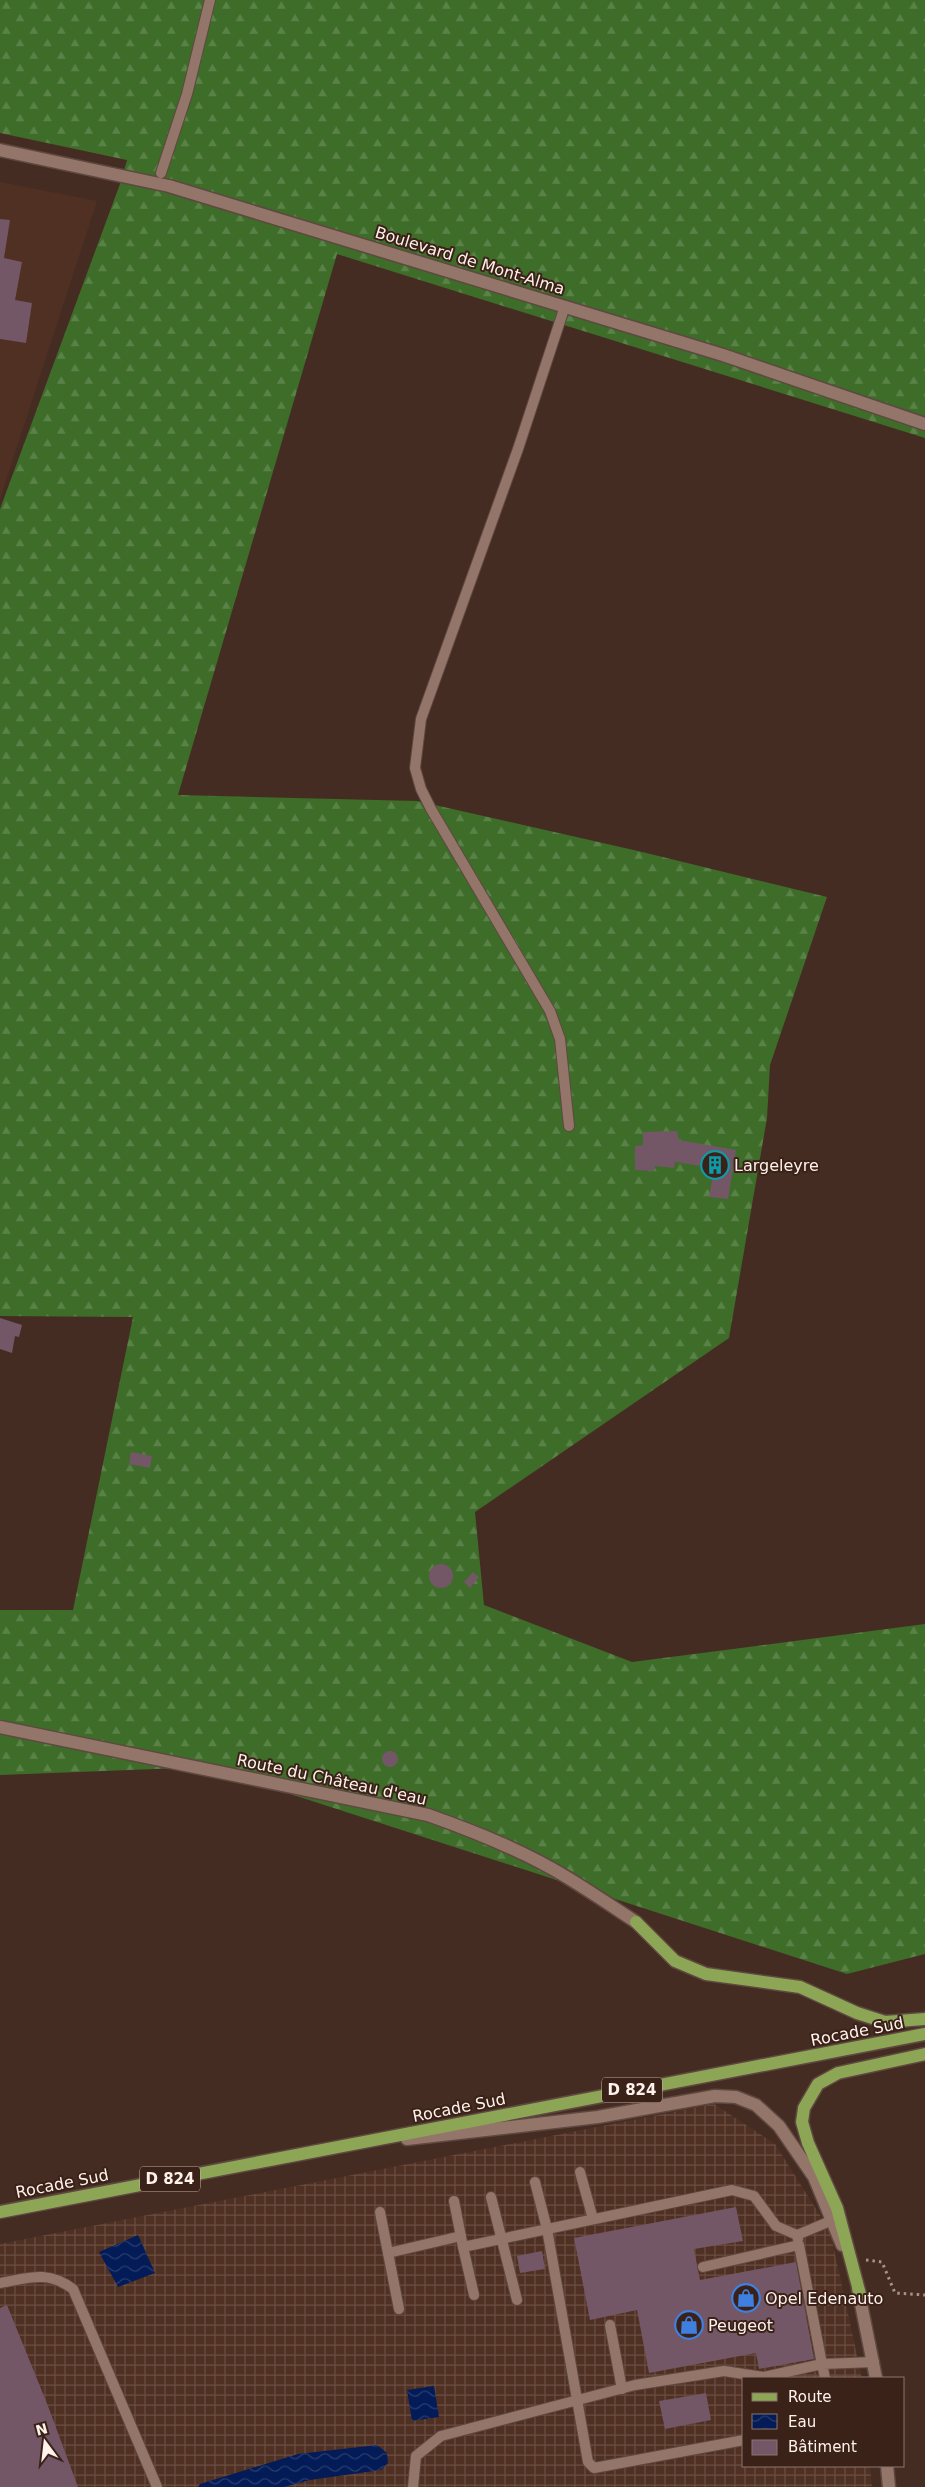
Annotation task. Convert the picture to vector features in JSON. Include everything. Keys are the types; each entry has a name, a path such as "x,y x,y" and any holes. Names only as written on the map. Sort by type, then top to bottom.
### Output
{"main road":[{"path":"636,1922 674,1961 706,1974 800,1987 885,2022 925,2019"},
{"name":"Rocade Sud","path":"0,2212 925,2034"},
{"path":"861,2298 837,2208 808,2143 802,2122 804,2108 808,2098 818,2084 838,2073 925,2054"}],"street":[{"name":"Boulevard de Mont-Alma","path":"0,150 170,186 724,356 925,424"},
{"name":"Route du Château d'eau","path":"0,1727 428,1815 478,1832 524,1854 568,1878 636,1922"},
{"path":"340,2146 598,2117 716,2096 736,2097 756,2105 779,2126 814,2177 833,2220 861,2298 876,2377"},
{"path":"887,2467 889,2487"}],"lane":[{"path":"161,173 187,94 210,0"},
{"path":"565,306 518,449 421,719 415,768 421,789 431,809 550,1011 560,1039 569,1126"},
{"path":"580,2172 593,2219"},
{"path":"535,2182 546,2229 588,2462 594,2468 742,2440"},
{"path":"388,2253 462,2241 503,2238 732,2190 754,2196 776,2226 798,2240 825,2377"},
{"path":"491,2197 503,2238 517,2300"},
{"path":"454,2201 474,2294"},
{"path":"380,2212 399,2309"},
{"path":"703,2268 798,2240 833,2220"},
{"path":"0,2284 38,2276 52,2277 74,2289 158,2487"},
{"path":"610,2325 622,2389"},
{"path":"413,2487 416,2456 441,2436 622,2389 724,2372 764,2377 822,2364 874,2362"}],"path":[{"path":"850,2259 882,2262 895,2293 925,2295"}],"shaded area":[{"path":"0,182 97,201 0,499"},
{"path":"714,2104 775,2144 830,2231 862,2377 742,2377 742,2467 870,2467 872,2487 0,2487 0,2244"}],"green space":[{"path":"0,0 925,0 925,438 337,254 178,795 417,801 638,851 827,897 770,1065 767,1118 729,1338 475,1512 484,1605 632,1662 925,1624 925,1954 847,1974 207,1767 0,1775 0,1610 73,1610 133,1317 0,1316 0,509 120,184 127,160 0,133"}],"water":[{"path":"138,2235 155,2273 118,2287 99,2252"},
{"path":"434,2386 439,2417 412,2421 407,2390"},
{"path":"377,2445 387,2453 388,2463 381,2470 310,2480 284,2487 198,2487 200,2484 298,2454"}],"building":[{"path":"0,219 10,220 4,258 22,262 15,300 32,303 26,343 0,339"},
{"name":"Largeleyre","path":"677,1131 679,1140 736,1150 728,1199 709,1197 714,1168 675,1162 674,1168 655,1166 654,1171 635,1170 635,1146 643,1145 643,1132"},
{"path":"0,1318 22,1325 19,1337 15,1336 12,1353 0,1349"},
{"path":"131,1452 152,1456 150,1468 129,1464"},
{"path":"441,1564 446,1565 452,1571 452,1581 446,1587 441,1588 436,1587 430,1581 429,1576 430,1571 436,1565"},
{"path":"473,1572 479,1577 470,1588 464,1582"},
{"path":"390,1751 396,1753 398,1759 396,1765 390,1767 384,1765 382,1759 384,1753"},
{"path":"736,2207 743,2241 694,2249 700,2280 796,2262 814,2359 759,2369 756,2353 649,2373 637,2310 590,2320 574,2238"},
{"path":"542,2251 545,2269 520,2273 517,2256"},
{"path":"7,2305 78,2487 0,2487 0,2308"},
{"path":"706,2393 711,2420 665,2429 659,2401"}],"place":[{"name":"Largeleyre","path":"715,1165"},
{"name":"Opel Edenauto","path":"746,2298"},
{"name":"Peugeot","path":"689,2325"}]}
